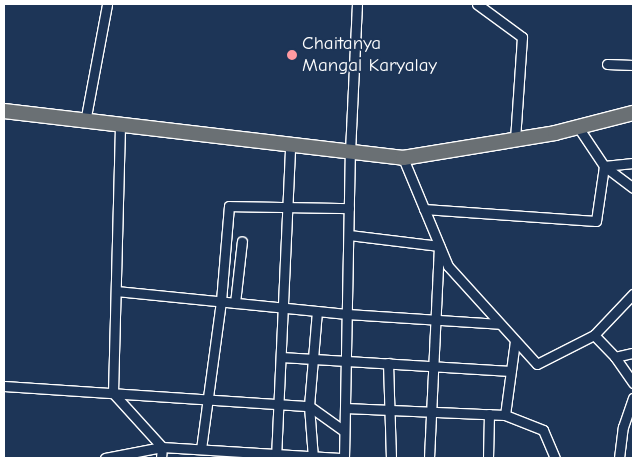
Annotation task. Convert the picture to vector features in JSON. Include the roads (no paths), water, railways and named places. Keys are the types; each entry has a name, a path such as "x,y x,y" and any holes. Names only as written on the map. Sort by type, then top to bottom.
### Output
{"main road":[{"path":"4,112 403,158 515,140 633,113"}],"street":[{"path":"85,122 107,4"},
{"path":"105,458 162,447 201,449 244,455 342,458 345,408 350,152 357,4"},
{"path":"476,4 522,36 515,140"},
{"path":"606,64 633,64"},
{"path":"120,126 113,393 162,447 161,458"},
{"path":"578,127 604,166 633,188"},
{"path":"276,456 290,145"},
{"path":"403,158 448,266 537,364 594,335 633,294"},
{"path":"604,166 633,163"},
{"path":"424,209 596,221 604,166"},
{"path":"201,449 221,301 229,206 349,208"},
{"path":"349,235 439,246"},
{"path":"235,303 242,241"},
{"path":"429,458 439,246"},
{"path":"116,291 347,314 500,324"},
{"path":"313,457 309,406 317,311"},
{"path":"594,335 615,357 633,383"},
{"path":"505,415 515,340"},
{"path":"615,357 633,352"},
{"path":"281,357 511,370"},
{"path":"388,363 391,458"},
{"path":"4,386 309,406 344,431"},
{"path":"619,458 623,426 633,398"},
{"path":"345,408 505,415 543,430 555,458"},
{"path":"488,458 489,414"}],"place":[{"name":"Chaitanya Mangal Karyalay","path":"292,55"}]}
